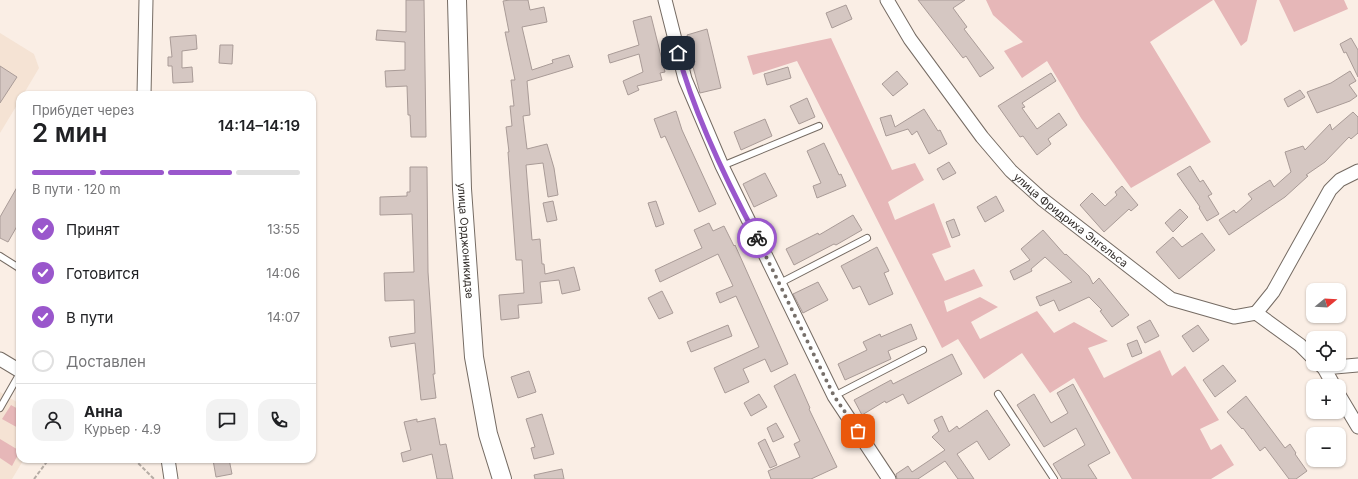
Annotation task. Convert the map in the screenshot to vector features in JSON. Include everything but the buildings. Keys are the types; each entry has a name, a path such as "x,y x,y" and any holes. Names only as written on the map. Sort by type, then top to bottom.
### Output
{"main road":[{"name":"улица Орджоникидзе","path":"457,0 462,189 474,357 488,434 502,479"}],"street":[{"path":"144,91 146,0"},
{"path":"665,0 685,79 722,166 834,396 889,479"},
{"name":"улица Фридриха Энгельса","path":"887,0 910,39 982,137 1011,171 1042,199 1171,299 1234,317 1256,313"},
{"path":"1306,352 1256,313 1273,292 1330,190 1340,180 1358,171"},
{"path":"0,359 16,369"},
{"path":"1346,366 1358,366"},
{"path":"1346,406 1358,427"},
{"path":"169,463 171,479"}],"lane":[{"path":"722,166 819,126"},
{"path":"780,283 867,238"},
{"path":"0,256 16,266"},
{"path":"834,396 923,350"},
{"path":"0,408 16,379"},
{"path":"998,394 1054,479"}],"path":[{"path":"34,479 46,463"},
{"path":"138,463 154,479"}],"shaded area":[{"path":"986,0 1213,0 1150,42 1211,142 1131,188 1081,118 1047,61 1022,78 1004,51 1023,42 993,15"},
{"path":"1214,0 1257,0 1247,41 1241,46"},
{"path":"1279,0 1344,0 1348,9 1294,32"},
{"path":"0,33 34,54 39,68 25,91 16,91 16,107 0,133"},
{"path":"831,38 892,170 915,163 924,180 888,202 895,220 934,203 951,247 932,254 945,281 974,269 983,286 944,301 947,312 980,297 998,307 971,322 980,339 1037,311 1054,333 1074,322 1108,341 1088,348 1104,378 1160,350 1172,376 1185,366 1219,420 1200,429 1211,450 1221,444 1234,465 1211,479 1132,479 1074,378 1050,393 1022,353 984,379 958,339 942,348 797,61 753,75 747,56"},
{"path":"0,392 16,402 16,463 22,463 12,479 0,479"},
{"path":"11,405 16,408 16,427 2,419"},
{"path":"0,439 16,449 16,458 12,466 0,458"}],"way so far":[{"path":"757,238 834,396 858,431"}],"route":[{"path":"678,53 685,79 722,166 757,238"}]}
